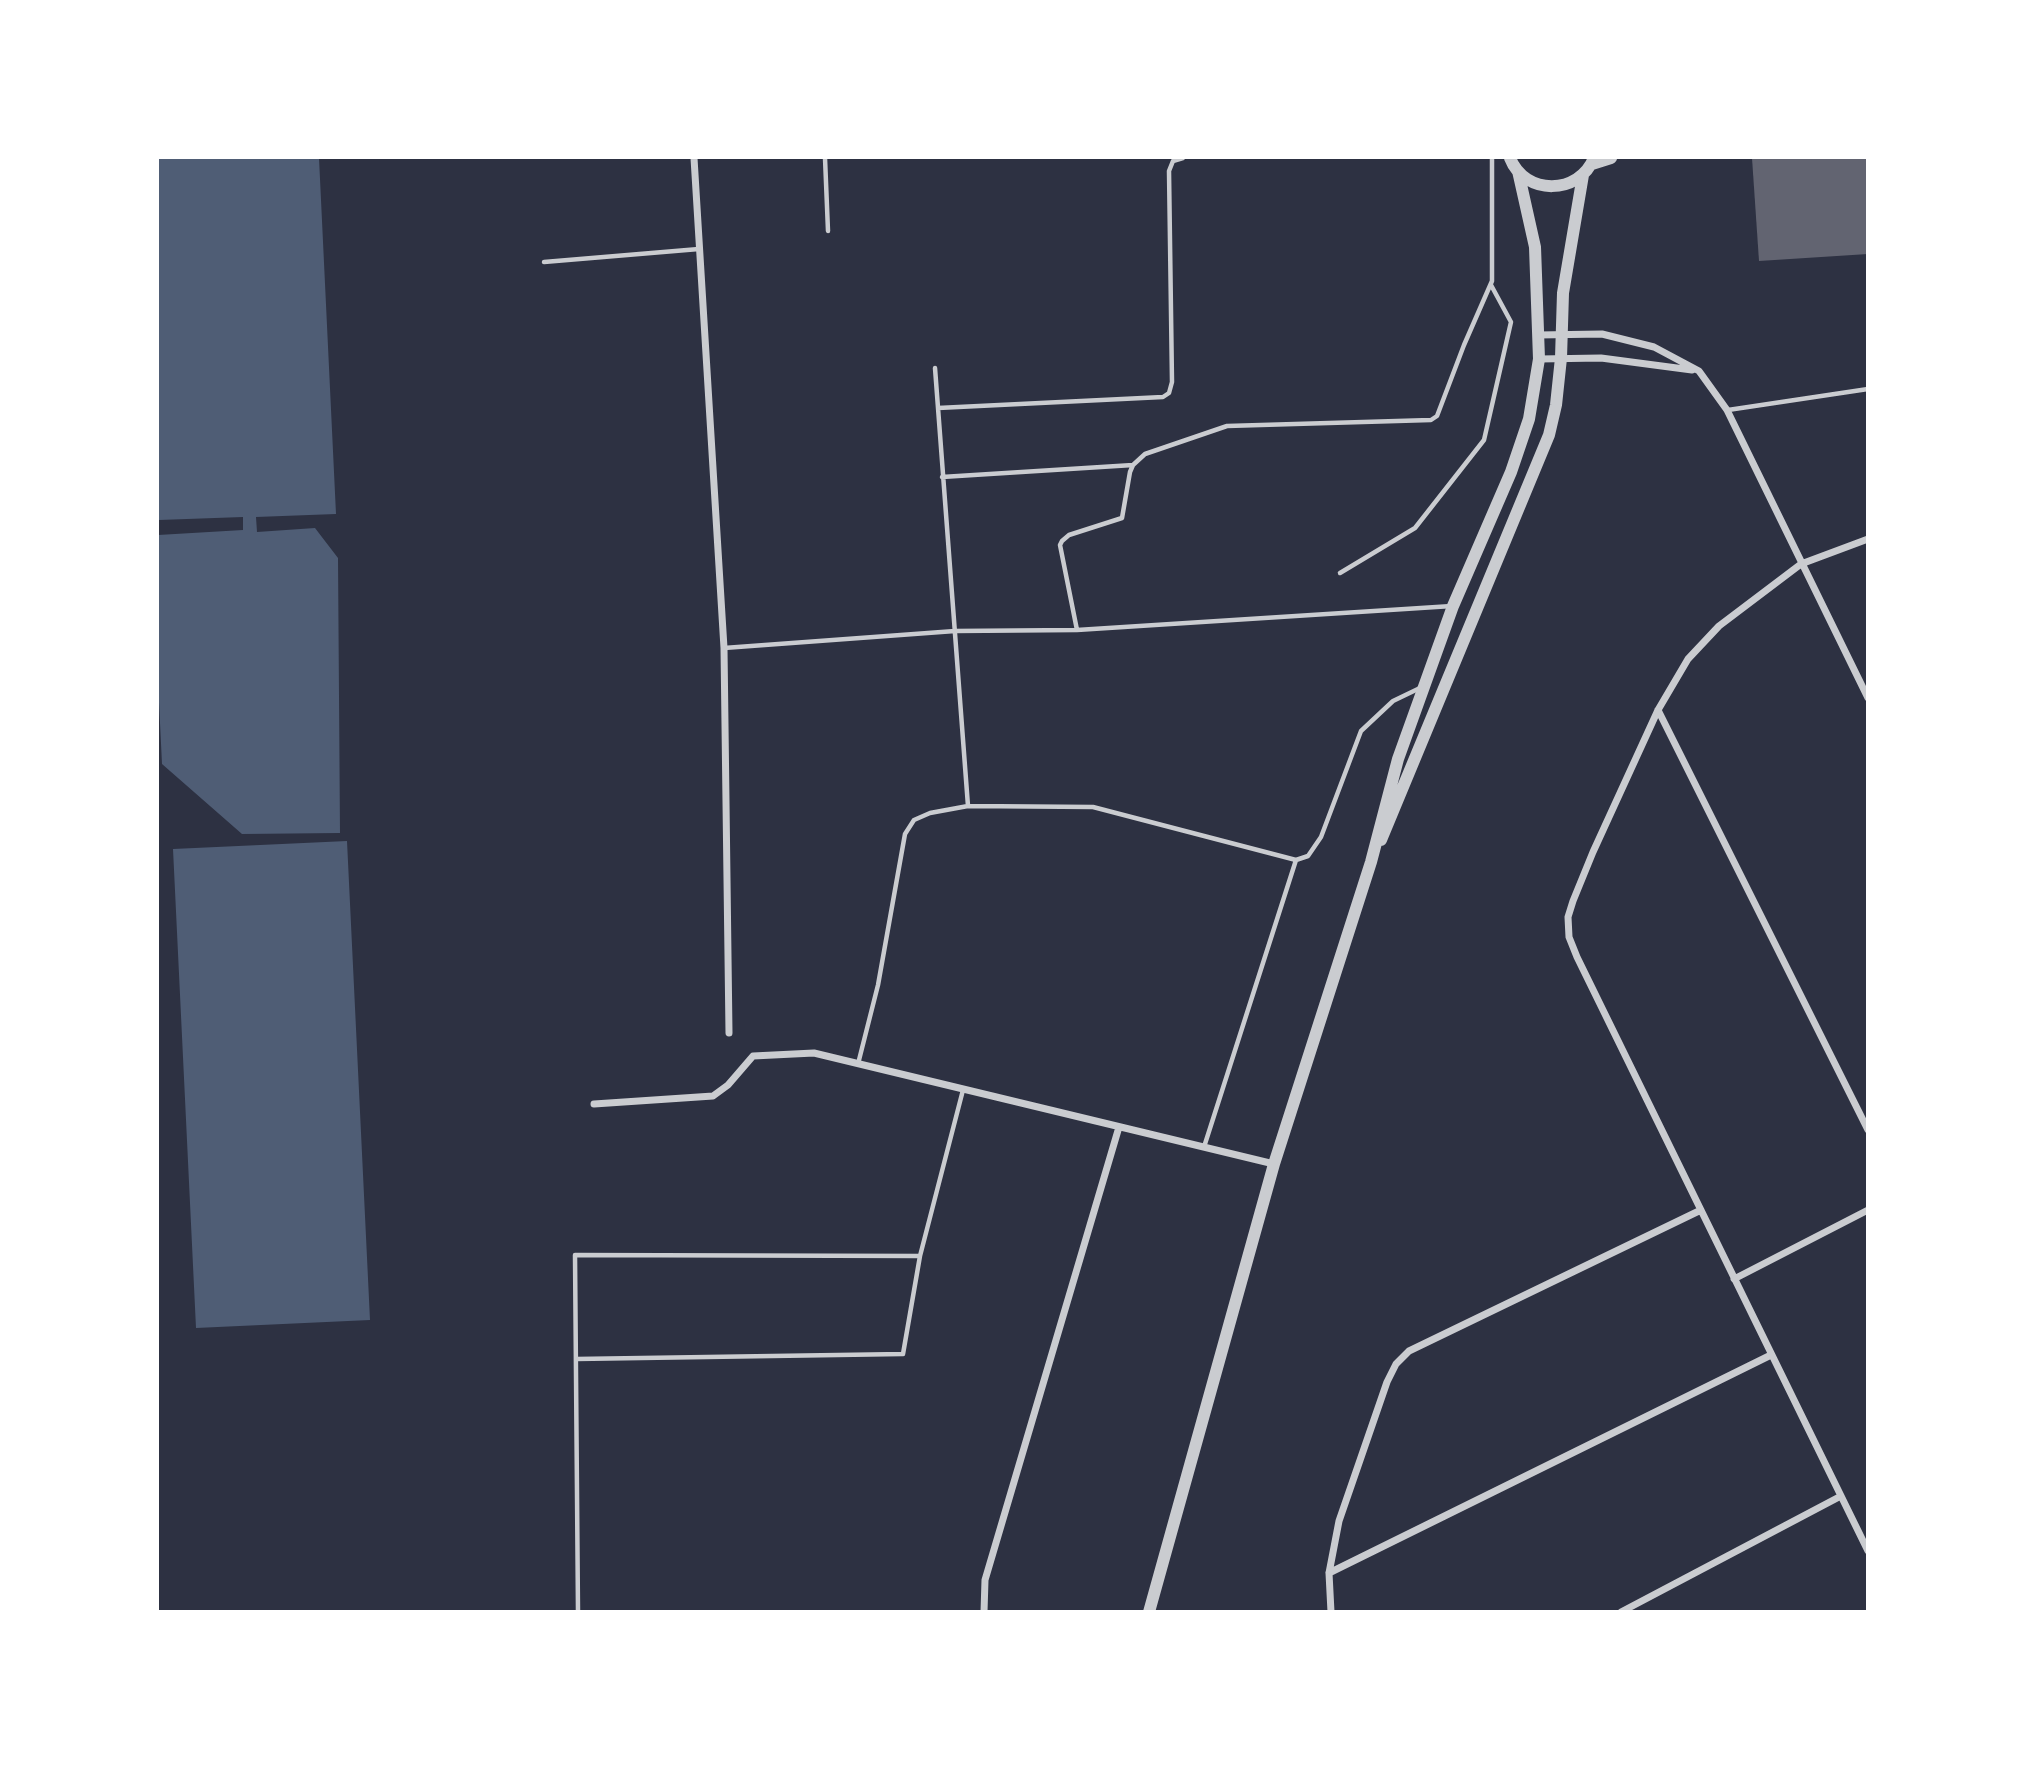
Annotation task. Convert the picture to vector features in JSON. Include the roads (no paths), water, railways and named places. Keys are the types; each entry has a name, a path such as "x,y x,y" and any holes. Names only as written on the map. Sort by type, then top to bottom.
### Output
{"street":[{"path":"694,158 724,648 729,1033"},
{"path":"1149,1612 1274,1164 1371,862 1398,759 1453,606 1511,472 1529,419 1539,359 1535,247 1518,172 1510,158"},
{"path":"1518,172 1533,182 1550,187 1568,184 1583,175 1593,161 1611,158"},
{"path":"1371,862 1394,814 1549,435 1562,358 1563,293 1583,175"},
{"path":"1538,334 1602,334 1654,347 1699,371 1727,410 1867,698"},
{"path":"1539,359 1601,358 1699,371"},
{"path":"1867,539 1801,564 1704,640 1688,659 1658,710 1568,916 1569,937 1577,957 1867,1551"},
{"path":"1658,710 1867,1130"},
{"path":"594,1104 713,1096 728,1085 753,1056 814,1053 1274,1164"},
{"path":"984,1612 985,1580 1119,1127"},
{"path":"1331,1612 1329,1573 1339,1521 1382,1394 1396,1364 1409,1351 1701,1210"},
{"path":"1734,1279 1867,1210"},
{"path":"1329,1573 1771,1355"},
{"path":"1620,1612 1841,1496"}],"lane":[{"path":"825,158 828,231"},
{"path":"938,408 1163,397 1169,393 1172,382 1169,171 1174,161 1183,158"},
{"path":"1077,630 1060,545 1069,535 1122,518 1133,465 1145,454 1227,426 1434,418 1491,285 1492,158"},
{"path":"544,262 700,249"},
{"path":"1340,573 1415,528 1483,440 1511,323 1491,285"},
{"path":"935,368 968,807"},
{"path":"1727,410 1867,389"},
{"path":"942,477 1133,465"},
{"path":"724,648 955,631 1077,630 1453,606"},
{"path":"858,1064 878,985 905,834 914,820 930,813 968,807 1093,807 1296,860 1308,856 1321,837 1361,731 1394,701 1424,686"},
{"path":"1204,1147 1296,860"},
{"path":"576,1359 903,1354 920,1256 963,1090"},
{"path":"579,1612 575,1255 920,1256"}],"water":[{"path":"158,158 319,158 336,514 256,517 257,532 315,528 338,558 340,833 242,834 162,764 158,682 158,535 243,530 243,517 159,520"},
{"path":"347,841 370,1320 196,1328 173,849"}]}
